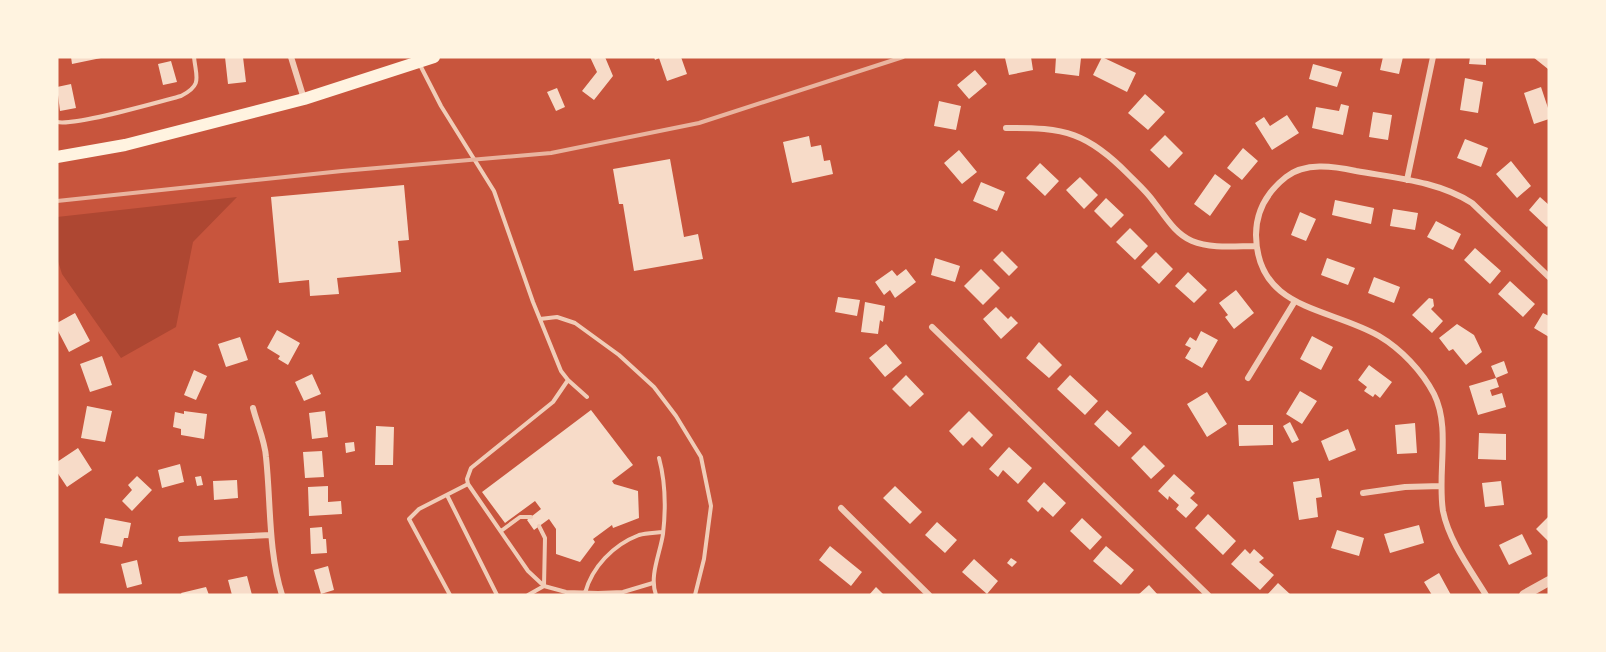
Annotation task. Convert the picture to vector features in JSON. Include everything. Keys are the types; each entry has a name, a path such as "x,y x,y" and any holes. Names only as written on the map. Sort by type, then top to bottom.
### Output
{"main road":[{"path":"57,157 125,145 304,99 434,57"}],"street":[{"path":"291,57 304,99"},
{"path":"1407,180 1433,57"},
{"path":"1006,128 1059,131 1082,137 1103,150 1121,166 1148,193 1183,236 1195,242 1208,244 1256,246"},
{"path":"1486,595 1456,545 1444,513 1441,486 1442,416 1434,395 1418,368 1379,336 1295,301 1276,290 1266,278 1259,262 1256,228 1264,201 1272,188 1289,174 1305,168 1331,166 1441,187 1458,194 1472,203 1549,277"},
{"path":"1248,378 1295,301"},
{"path":"932,327 1208,595"},
{"path":"253,408 266,455 271,535 282,595"},
{"path":"1363,493 1395,488 1441,486"},
{"path":"841,508 929,595"},
{"path":"181,539 271,535"},
{"path":"1524,595 1549,581"}],"lane":[{"path":"57,122 64,123 88,118 181,96 193,88 197,81 194,57"},
{"path":"419,63 441,106 494,191 561,371 587,397"},
{"path":"540,319 558,317 575,322 619,355 654,387 676,416 701,457 711,506 704,560 695,595"},
{"path":"568,380 554,402 471,468 467,479 468,484 528,571 544,586 566,592 619,592 653,582"},
{"path":"656,595 653,582 663,532 665,495 658,459"},
{"path":"450,595 409,519 419,509 468,484"},
{"path":"447,495 497,595"},
{"path":"501,531 520,517 531,517"},
{"path":"539,526 545,538 544,586"},
{"path":"585,593 593,572 611,551 639,535 663,532"},
{"path":"528,595 544,586"}],"shaded area":[{"path":"237,197 193,242 176,327 121,358 62,274 57,258 57,217"}],"building":[{"path":"71,57 101,57 101,58 72,64"},
{"path":"225,57 243,57 246,82 228,84"},
{"path":"590,57 605,57 613,76 594,100 582,91 597,72"},
{"path":"654,57 681,57 687,74 667,81 659,58 655,60"},
{"path":"1031,57 1033,70 1009,75 1005,58"},
{"path":"1056,57 1081,58 1079,76 1055,73"},
{"path":"1102,57 1136,73 1127,92 1093,75"},
{"path":"1383,57 1403,57 1399,74 1380,70"},
{"path":"1470,57 1486,57 1486,65 1469,64"},
{"path":"1533,57 1549,57 1548,69"},
{"path":"171,61 177,82 163,85 158,64"},
{"path":"1313,64 1342,72 1337,87 1309,79"},
{"path":"975,70 987,84 969,99 957,85"},
{"path":"1465,78 1483,82 1478,113 1460,110"},
{"path":"71,84 76,108 60,111 57,87"},
{"path":"1541,87 1549,111 1549,119 1534,124 1524,93"},
{"path":"557,88 565,107 556,111 547,92"},
{"path":"1145,94 1165,112 1148,130 1128,113"},
{"path":"939,101 961,106 956,130 934,126"},
{"path":"1341,104 1349,106 1343,135 1312,128 1316,107 1339,111"},
{"path":"1373,112 1392,115 1388,140 1369,137"},
{"path":"1287,115 1299,133 1272,150 1255,123 1264,117 1270,126"},
{"path":"1165,135 1183,153 1169,168 1150,150"},
{"path":"809,136 811,147 821,145 824,161 830,160 833,174 792,183 783,142"},
{"path":"1465,139 1488,148 1481,167 1457,158"},
{"path":"1243,148 1258,161 1242,180 1227,168"},
{"path":"959,150 977,172 962,184 944,163"},
{"path":"670,159 684,237 698,234 703,259 634,271 623,204 619,204 613,169"},
{"path":"1511,161 1531,186 1517,198 1496,174"},
{"path":"1040,163 1059,181 1045,196 1026,178"},
{"path":"1215,174 1231,186 1210,216 1194,204"},
{"path":"1080,177 1098,195 1084,209 1066,190"},
{"path":"981,182 1005,192 997,211 973,201"},
{"path":"404,185 409,240 398,241 401,272 337,278 339,294 310,296 309,280 279,283 271,197"},
{"path":"1540,197 1549,205 1549,225 1547,227 1529,210"},
{"path":"1106,198 1124,215 1111,228 1094,211"},
{"path":"1335,200 1374,208 1371,224 1332,215"},
{"path":"1393,209 1418,213 1415,230 1390,226"},
{"path":"1300,212 1316,219 1306,241 1291,235"},
{"path":"1436,221 1461,234 1453,250 1427,237"},
{"path":"1130,228 1148,246 1135,260 1116,242"},
{"path":"1475,248 1501,271 1490,284 1464,260"},
{"path":"1002,251 1018,267 1009,276 993,260"},
{"path":"1156,252 1173,269 1159,284 1141,267"},
{"path":"935,258 960,266 955,282 931,275"},
{"path":"1327,258 1355,268 1348,285 1321,275"},
{"path":"906,269 916,282 895,298 890,290 884,295 875,282 892,270 897,276"},
{"path":"981,269 1000,288 983,305 964,286"},
{"path":"1188,272 1207,290 1194,303 1175,286"},
{"path":"1374,277 1400,287 1394,303 1368,293"},
{"path":"1510,281 1535,304 1523,317 1498,294"},
{"path":"1236,290 1254,313 1234,329 1219,303"},
{"path":"838,297 860,300 857,316 835,312"},
{"path":"1429,298 1433,299 1434,306 1431,309 1443,321 1432,333 1412,315"},
{"path":"865,302 885,306 883,322 880,320 878,334 861,332"},
{"path":"996,307 1008,319 1011,316 1018,323 1001,339 983,319"},
{"path":"75,313 90,341 69,352 57,329 57,323"},
{"path":"1543,313 1549,316 1549,337 1534,328"},
{"path":"1457,324 1474,335 1482,352 1466,365 1453,349 1449,351 1439,338"},
{"path":"277,330 300,343 288,365 278,359 280,356 267,348"},
{"path":"1201,331 1218,340 1202,368 1185,358 1191,348 1185,345 1190,337 1196,341"},
{"path":"1312,336 1333,347 1321,370 1300,359"},
{"path":"240,337 248,360 226,367 218,344"},
{"path":"1039,342 1062,365 1049,378 1026,358"},
{"path":"886,344 902,363 885,377 869,358"},
{"path":"102,356 112,385 90,392 80,364"},
{"path":"1504,361 1508,373 1496,378 1491,366"},
{"path":"1369,365 1392,382 1380,398 1375,394 1373,397 1364,391 1367,387 1358,380"},
{"path":"194,370 207,376 196,400 184,395"},
{"path":"312,374 321,394 304,401 295,382"},
{"path":"906,375 924,394 910,407 892,389"},
{"path":"1070,375 1098,401 1085,415 1057,389"},
{"path":"1496,378 1499,387 1490,390 1492,396 1502,393 1506,407 1478,415 1469,386"},
{"path":"1300,391 1317,401 1302,424 1286,414"},
{"path":"1207,392 1227,424 1207,437 1187,404"},
{"path":"87,406 112,411 105,442 81,438"},
{"path":"591,410 633,465 612,481 614,484 638,491 639,518 613,528 612,525 593,539 595,542 580,562 556,554 556,529 549,519 534,530 527,520 541,509 535,501 505,523 482,492"},
{"path":"1107,410 1132,433 1119,447 1094,424"},
{"path":"184,411 207,414 204,439 181,435 181,429 173,427 175,412 184,414"},
{"path":"325,411 328,437 312,439 309,413"},
{"path":"969,411 993,435 982,447 972,437 963,446 949,431"},
{"path":"1290,422 1299,440 1292,443 1283,426"},
{"path":"1415,423 1417,453 1397,454 1395,425"},
{"path":"1238,425 1273,425 1273,445 1239,446"},
{"path":"376,426 394,427 393,465 375,465"},
{"path":"1348,429 1356,450 1329,461 1321,441"},
{"path":"1479,433 1506,434 1506,460 1478,459"},
{"path":"354,442 355,451 346,453 345,443"},
{"path":"1144,445 1165,466 1151,479 1131,458"},
{"path":"1009,447 1032,468 1018,484 1003,470 998,477 989,469"},
{"path":"78,448 92,470 67,487 57,472 57,462"},
{"path":"322,451 324,477 305,478 303,452"},
{"path":"180,464 184,482 162,488 158,470"},
{"path":"1174,474 1195,493 1190,498 1198,505 1186,518 1176,509 1179,505 1169,496 1168,500 1158,491"},
{"path":"137,476 152,490 132,511 122,501 132,490 128,485"},
{"path":"201,476 203,485 197,486 195,477"},
{"path":"1319,478 1322,497 1316,498 1318,517 1299,520 1293,482"},
{"path":"237,480 238,498 214,500 213,481"},
{"path":"1501,481 1504,505 1485,507 1482,483"},
{"path":"1044,482 1066,503 1053,517 1042,507 1038,512 1027,501"},
{"path":"328,486 328,502 341,501 342,514 309,516 308,487"},
{"path":"895,486 922,512 910,524 883,498"},
{"path":"1208,514 1236,541 1223,555 1195,528"},
{"path":"1549,516 1549,542 1536,529"},
{"path":"105,518 131,523 128,538 124,538 122,547 100,543"},
{"path":"1082,518 1102,537 1090,550 1070,531"},
{"path":"937,522 957,540 945,553 925,535"},
{"path":"1419,525 1424,543 1390,553 1384,534"},
{"path":"322,527 327,553 311,554 310,528"},
{"path":"1337,530 1364,538 1359,556 1331,548"},
{"path":"1522,534 1532,554 1509,565 1499,545"},
{"path":"830,546 862,572 851,586 819,560"},
{"path":"1106,546 1134,570 1121,585 1093,561"},
{"path":"1245,549 1250,554 1254,549 1264,558 1259,562 1274,575 1260,590 1231,564"},
{"path":"1011,558 1017,562 1012,567 1007,563"},
{"path":"974,559 998,581 987,594 962,572"},
{"path":"137,560 142,584 127,588 121,564"},
{"path":"328,566 334,590 321,594 314,570"},
{"path":"1439,573 1451,595 1432,595 1424,582"},
{"path":"247,576 252,595 232,595 228,580"},
{"path":"1278,583 1291,595 1267,595"},
{"path":"1149,585 1158,595 1138,595"},
{"path":"206,587 209,595 182,595 181,593"},
{"path":"876,587 884,595 869,595"}],"railway":[{"path":"57,201 342,171 551,153 699,123 903,57"}]}
